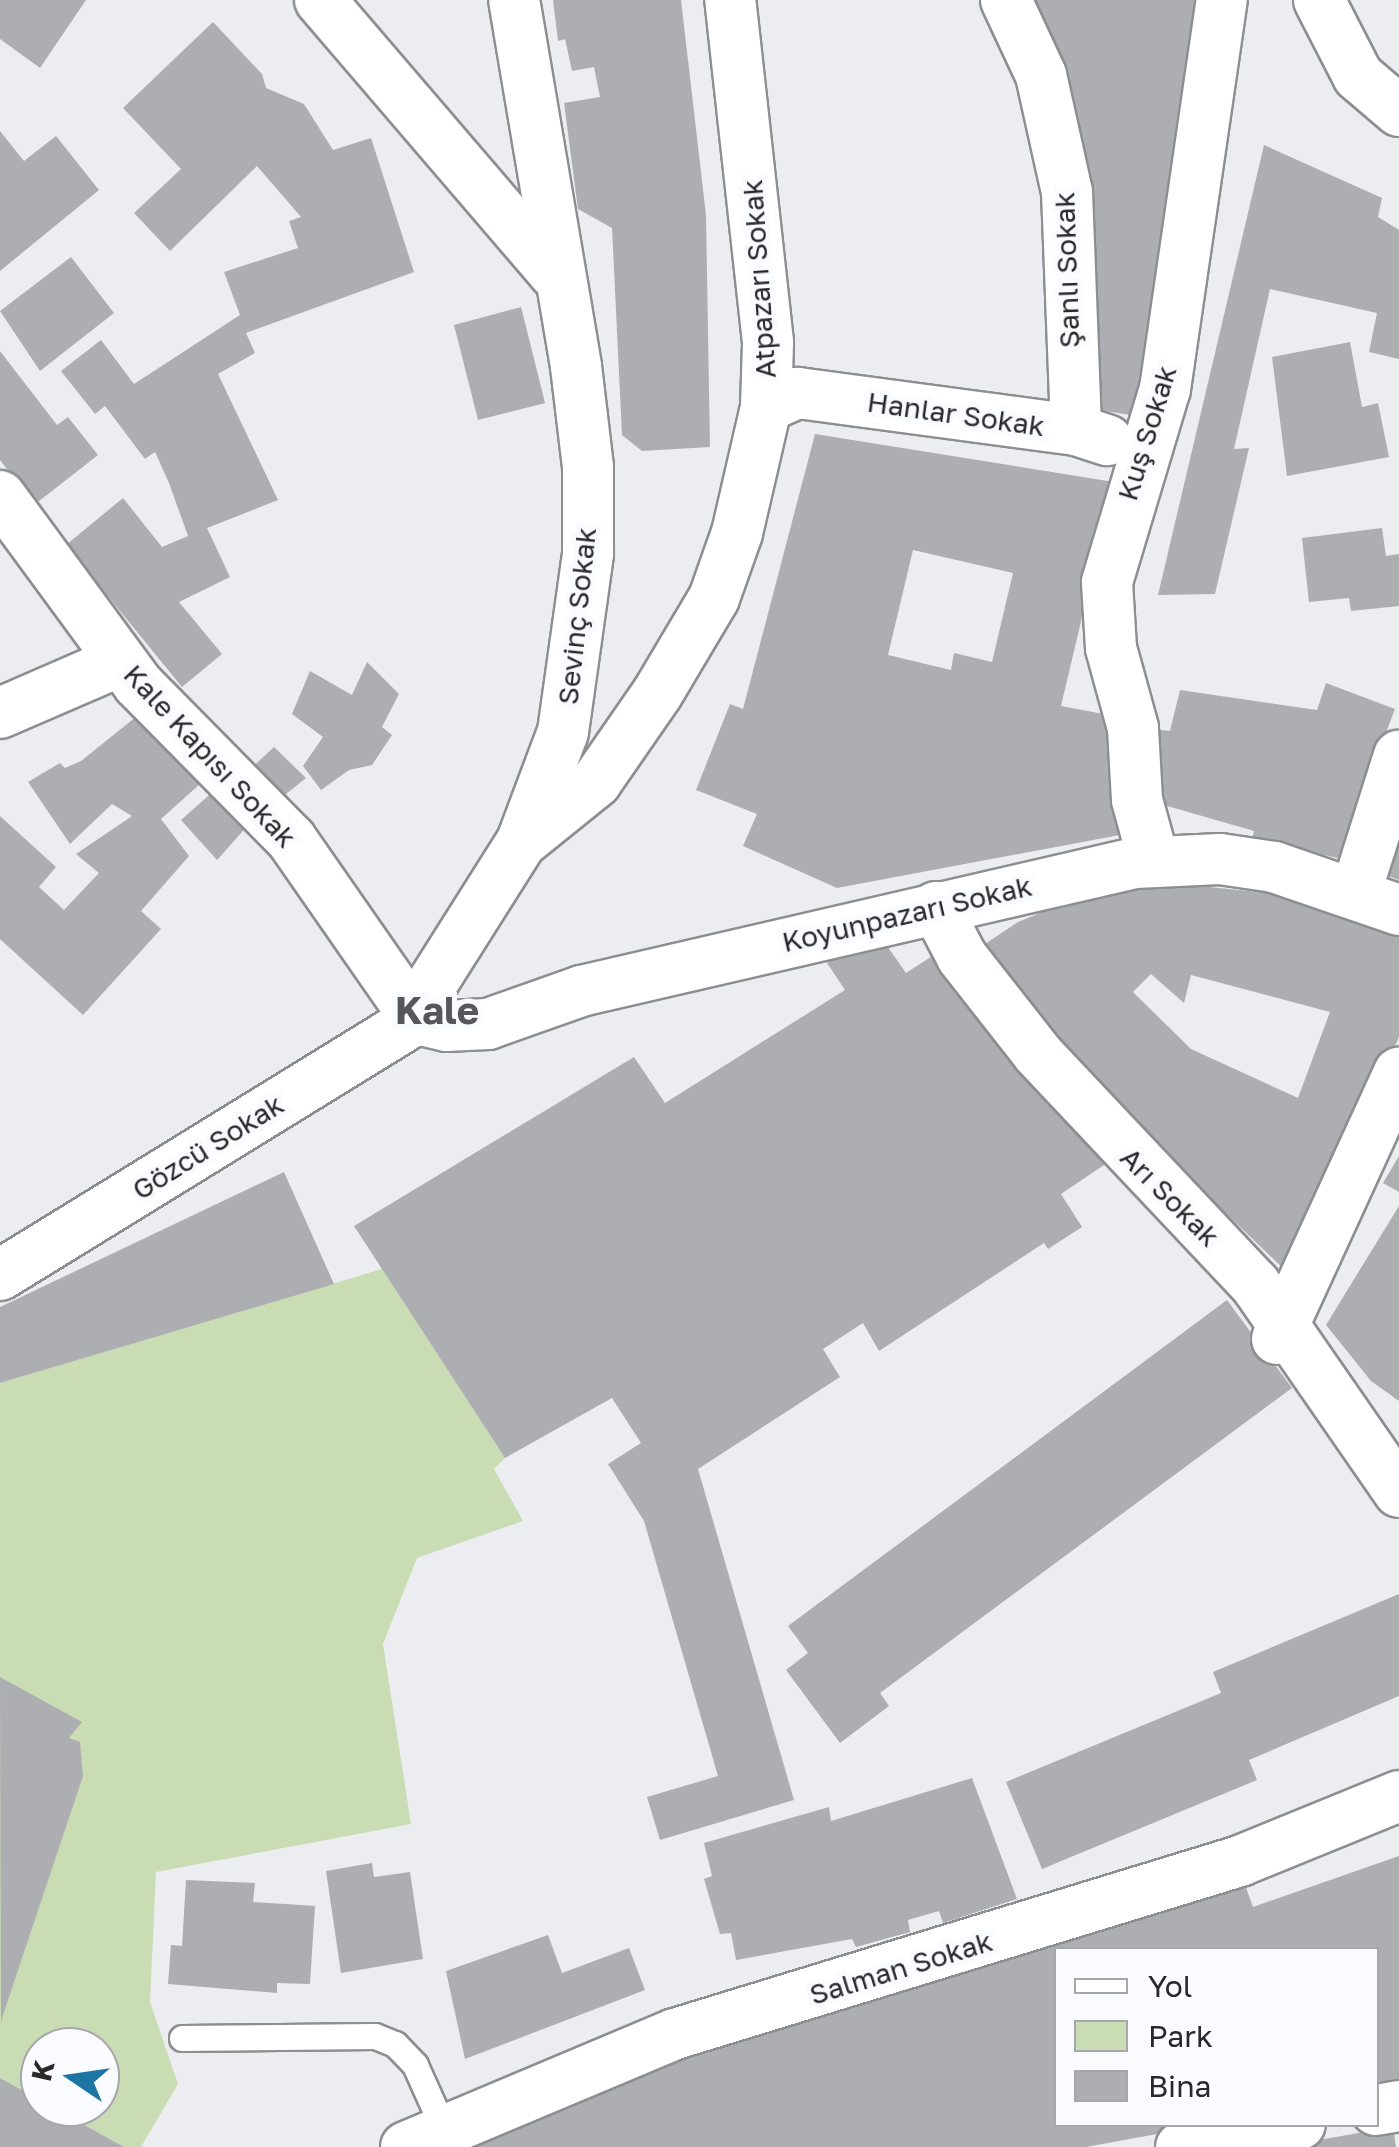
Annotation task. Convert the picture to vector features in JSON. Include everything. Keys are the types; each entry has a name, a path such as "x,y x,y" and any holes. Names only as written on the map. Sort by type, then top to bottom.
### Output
{"street":[{"path":"320,0 557,277"},
{"name":"Sevinç Sokak","path":"416,1019 414,1012 522,841 563,732 588,554 588,467 514,0"},
{"name":"Atpazarı Sokak","path":"522,841 596,782 714,598 766,407 768,342 758,205 730,0"},
{"name":"Şanlı Sokak","path":"1006,0 1042,75 1066,192 1076,430"},
{"name":"Kuş Sokak","path":"1154,862 1137,800 1133,728 1111,648 1106,582 1165,390 1189,252 1222,0"},
{"path":"1319,0 1358,76 1399,111"},
{"name":"Hanlar Sokak","path":"766,407 798,393 1076,430 1146,452"},
{"name":"Kale Kapısı Sokak","path":"0,496 120,661 291,839 416,1019"},
{"path":"0,713 120,661"},
{"path":"1378,901 1399,756"},
{"name":"Koyunpazarı Sokak","path":"416,1019 446,1026 488,1024 581,992 936,908 1154,862 1220,859 1274,867 1378,901"},
{"name":"Arı Sokak","path":"936,908 962,956 1038,1054 1150,1178 1255,1284 1280,1331 1399,1492"},
{"name":"Gözcü Sokak","path":"0,1275 416,1019"},
{"path":"1280,1331 1360,1216 1360,1170 1399,1077"},
{"name":"Salman Sokak","path":"426,2141 675,2034 1240,1862 1399,1796"},
{"path":"1182,2147 1285,2127"}],"lane":[{"path":"182,2038 375,2036 395,2044 415,2065 426,2141"}],"green space":[{"path":"382,1269 505,1458 494,1469 523,1521 417,1558 383,1644 411,1824 156,1872 150,2002 178,2084 141,2147 124,2147 88,2127 120,2127 120,2027 20,2027 20,2089 0,2078 0,1383"}],"building":[{"path":"0,0 86,0 40,68 0,39"},
{"path":"553,0 681,0 706,215 710,447 642,451 622,435 612,228 578,209 564,103 600,97 594,67 572,71 565,39 558,41"},
{"path":"1028,0 1203,0 1149,418 1081,407"},
{"path":"213,22 262,74 266,88 304,104 333,150 371,138 414,272 246,333 255,353 218,374 278,500 207,528 230,577 179,602 222,654 182,687 66,545 123,498 162,547 188,536 169,483 155,452 145,459 105,406 95,414 61,371 101,340 134,384 240,315 224,272 298,248 289,221 301,217 257,166 170,251 134,213 181,169 123,108"},
{"path":"0,131 24,161 56,136 99,190 0,271"},
{"path":"1264,145 1382,198 1378,217 1399,230 1399,359 1369,352 1377,313 1270,289 1234,449 1249,448 1215,594 1158,595"},
{"path":"71,257 114,313 40,371 0,311"},
{"path":"521,307 545,403 478,420 454,325"},
{"path":"1350,342 1362,407 1378,403 1389,457 1287,476 1272,357"},
{"path":"0,351 57,425 68,417 98,455 34,505 0,460"},
{"path":"815,434 1114,482 1061,706 1109,715 1125,834 837,888 743,846 757,814 696,790 730,704 743,709","holes":["913,550 1013,573 992,662 954,653 951,670 888,655"]},
{"path":"1382,528 1386,556 1399,554 1399,606 1351,611 1349,598 1309,602 1302,538"},
{"path":"367,662 399,694 382,727 392,735 372,765 349,770 321,790 303,766 323,737 292,714 310,671 352,695"},
{"path":"1326,683 1395,709 1338,858 1252,839 1254,831 1150,801 1146,728 1170,731 1180,690 1317,710"},
{"path":"142,712 210,775 161,819 189,856 141,911 161,929 83,1015 0,939 0,816 56,867 39,887 64,910 99,873 76,854 132,816 112,804 70,844 28,782 60,763 65,768 81,761"},
{"path":"274,747 306,778 271,806 244,775"},
{"path":"225,781 257,815 217,860 181,820"},
{"path":"1399,828 1399,880 1386,875"},
{"path":"1170,883 1268,893 1399,934 1399,1037 1295,1280 1123,1114 979,948 1018,922 1079,897","holes":["1151,974 1184,1003 1191,975 1330,1012 1298,1098 1191,1049 1133,992"]},
{"path":"876,930 906,973 943,949 1107,1163 1061,1194 1082,1227 1048,1249 1044,1243 879,1351 863,1323 823,1349 840,1377 698,1469 794,1800 660,1840 647,1797 718,1776 644,1521 608,1464 641,1443 612,1398 505,1458 354,1226 634,1057 665,1103 845,990 827,963"},
{"path":"1399,1156 1399,1192 1383,1183"},
{"path":"284,1172 334,1284 0,1383 0,1307"},
{"path":"1399,1206 1399,1401 1371,1381 1326,1325"},
{"path":"1227,1300 1292,1388 880,1693 889,1706 840,1743 786,1670 808,1653 788,1626"},
{"path":"1399,1594 1399,1696 1249,1760 1257,1780 1042,1869 1006,1782 1221,1693 1213,1672"},
{"path":"0,1677 82,1722 69,1738 80,1742 83,1776 1,2021"},
{"path":"972,1778 1017,1899 943,1923 939,1911 908,1920 910,1932 856,1947 852,1939 736,1960 731,1933 720,1934 704,1879 712,1876 704,1843 829,1807 831,1821"},
{"path":"1399,1856 1399,2088 1379,2091 1379,1947 1054,1947 1054,2127 1196,2127 1086,2147 452,2147 682,2047 1243,1879 1253,1907"},
{"path":"372,1863 374,1877 410,1872 423,1959 341,1973 326,1871"},
{"path":"186,1880 255,1883 253,1902 315,1906 310,1984 277,1983 277,1993 168,1984 171,1945 182,1946"},
{"path":"548,1935 562,1973 629,1948 645,1990 465,2059 446,1971"},
{"path":"0,2078 20,2089 20,2127 88,2127 124,2147 0,2147"},
{"path":"1393,2127 1396,2147 1290,2145"}],"district":[{"name":"Kale","path":"437,1010"}]}
